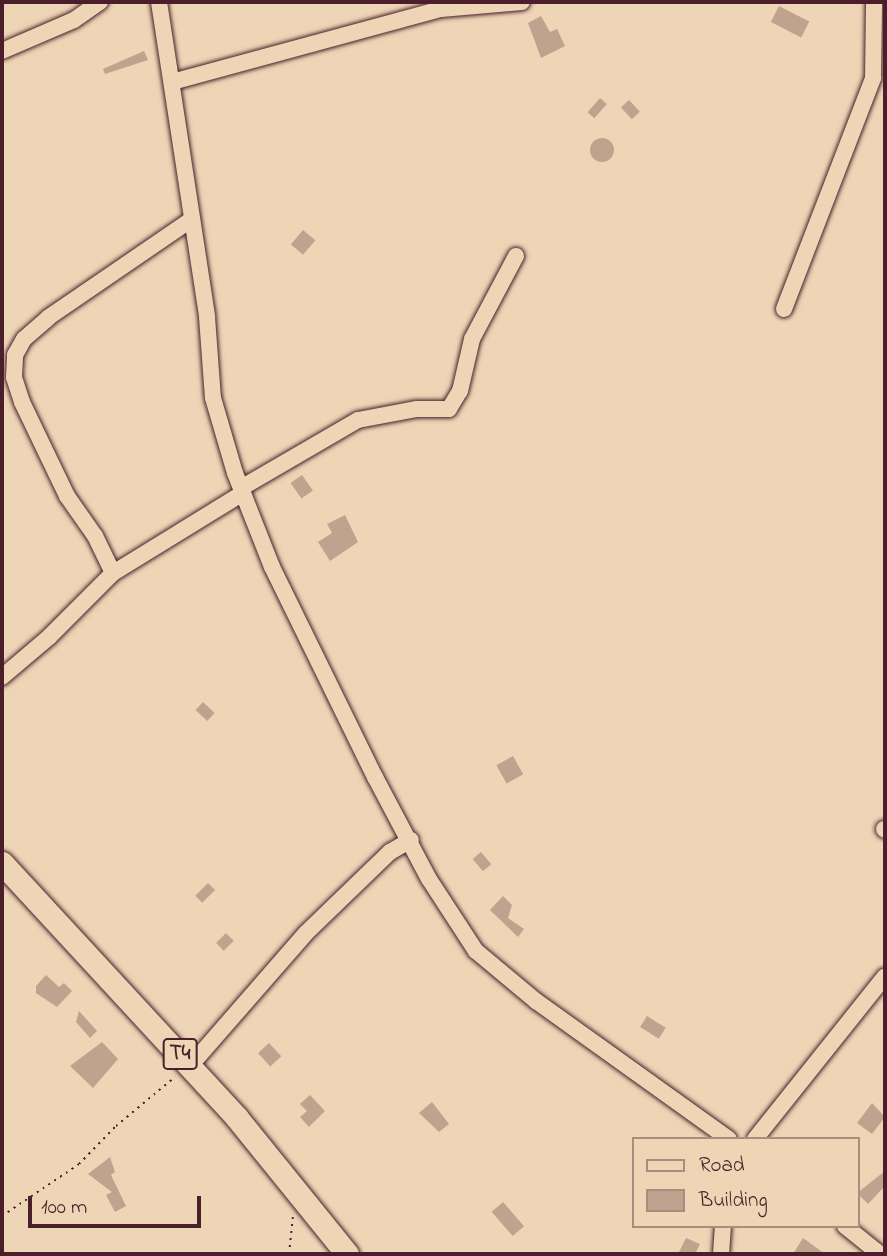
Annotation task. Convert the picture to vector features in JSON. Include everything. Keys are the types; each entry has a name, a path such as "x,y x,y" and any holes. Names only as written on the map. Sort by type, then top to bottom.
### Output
{"highway":[{"name":"T4","path":"2,863 190,1066 347,1254"}],"street":[{"path":"2,51 74,20 100,2"},
{"path":"159,2 207,317 213,398 242,490 272,567 375,777 411,840 429,879 476,951 536,1000 726,1137"},
{"path":"172,82 444,5 522,2"},
{"path":"785,309 873,78 874,2"},
{"path":"113,573 95,536 67,496 22,402 15,355 24,340 49,317 192,219"},
{"path":"2,677 50,637 113,573 358,420 417,409 449,409 460,391 477,329 516,256"},
{"path":"190,1066 306,933 390,852 411,840"},
{"path":"757,1137 885,976"},
{"path":"721,1254 723,1228"},
{"path":"848,1228 880,1254"}],"path":[{"path":"2,1216 79,1164 116,1126 190,1066"},
{"path":"289,1254 293,1214"}],"building":[{"path":"779,6 809,21 801,37 771,22"},
{"path":"541,16 550,32 557,29 565,46 541,58 528,23"},
{"path":"144,51 148,60 105,74 103,69"},
{"path":"600,98 607,104 594,118 588,112"},
{"path":"629,100 640,112 632,119 621,108"},
{"path":"602,138 611,141 614,150 611,159 602,162 593,159 590,150 593,141"},
{"path":"303,230 315,240 303,255 291,245"},
{"path":"302,475 313,491 301,499 291,483"},
{"path":"345,515 358,542 330,561 318,542 332,533 327,524"},
{"path":"203,702 215,713 207,721 195,710"},
{"path":"513,756 523,774 507,784 496,765"},
{"path":"481,852 491,864 483,871 473,859"},
{"path":"208,883 215,890 202,903 195,896"},
{"path":"503,896 512,905 508,918 524,929 518,937 490,910"},
{"path":"226,933 234,941 224,951 216,943"},
{"path":"46,975 59,987 64,983 72,991 57,1007 36,993 36,986"},
{"path":"79,1011 97,1031 90,1038 76,1022"},
{"path":"647,1016 666,1028 659,1039 640,1027"},
{"path":"102,1042 118,1059 93,1088 70,1066"},
{"path":"269,1043 281,1056 270,1066 258,1053"},
{"path":"310,1095 325,1111 309,1127 300,1117 307,1111 300,1104"},
{"path":"432,1102 449,1124 439,1132 419,1113"},
{"path":"872,1103 885,1117 872,1134 857,1123"},
{"path":"110,1157 115,1172 111,1175 126,1206 115,1212 106,1195 112,1192 88,1174"},
{"path":"885,1171 885,1186 868,1204 859,1191"},
{"path":"503,1202 524,1226 513,1236 492,1212"},
{"path":"686,1238 700,1244 695,1254 678,1254"},
{"path":"803,1238 825,1254 793,1254"}]}
